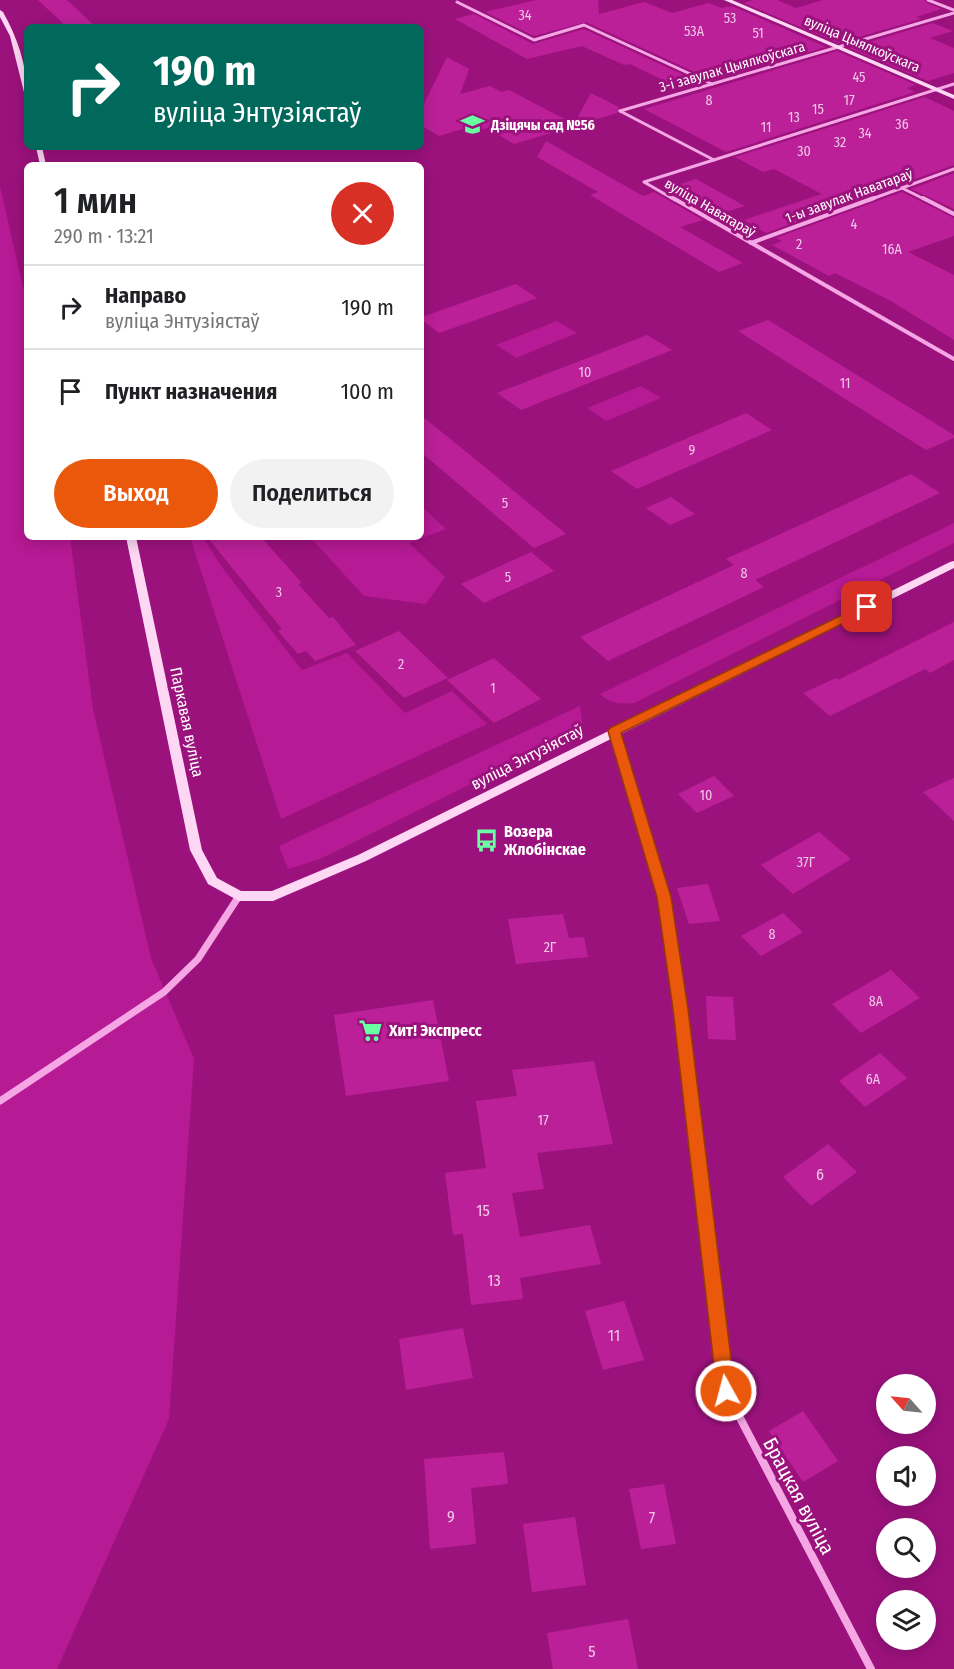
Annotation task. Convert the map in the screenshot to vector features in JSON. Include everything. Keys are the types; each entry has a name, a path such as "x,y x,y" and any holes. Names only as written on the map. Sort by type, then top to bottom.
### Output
{"main road":[{"name":"вуліца Цыялкоўскага","path":"727,0 954,97"},
{"path":"0,12 13,36 24,80"},
{"name":"Паркавая вуліца","path":"132,540 196,850 212,881 239,896"},
{"name":"вуліца Энтузіястаў","path":"239,896 273,896 362,858 614,731 953,566"}],"street":[{"path":"464,0 458,2 534,40 584,25 713,84"},
{"path":"927,0 954,12"},
{"name":"3-і завулак Цыялкоўскага","path":"714,160 620,111 954,12"},
{"name":"вуліца Наватараў","path":"954,84 644,182 954,358"},
{"name":"1-ы завулак Наватараў","path":"751,243 954,169"},
{"path":"902,188 954,214"},
{"name":"Брацкая вуліца","path":"614,731 664,897 680,1009 726,1391 871,1669"},
{"path":"0,1101 164,992 198,959 239,896"}],"shaded area":[{"path":"0,187 24,291 24,540 70,540 93,709 151,958 194,1059 169,1419 57,1669 0,1669"},
{"path":"557,321 577,333 516,358 496,345"},
{"path":"641,386 661,398 606,421 587,408"},
{"path":"424,509 446,529 424,537"},
{"path":"954,523 954,543 634,703 616,703 600,694"},
{"path":"191,540 205,540 221,566 302,670 347,653 405,713 452,691 487,724 281,819"},
{"path":"313,540 417,540 409,543 445,577 426,604 364,596"},
{"path":"580,706 583,728 320,859 288,869 279,846"}],"building":[{"path":"38,0 67,0 93,24 64,24"},
{"path":"536,0 598,0 599,14 644,2 672,13 709,3 721,8 732,6 826,47 712,80 586,22 534,36 485,12"},
{"path":"753,0 777,0 796,8 823,0 924,0 942,9 916,17 921,19 838,43 744,3"},
{"path":"474,14 533,44 584,29 701,83 681,89 630,64 624,65 582,46 527,59 455,19"},
{"path":"933,23 953,31 930,38 954,48 954,73 928,81 849,48"},
{"path":"837,51 916,85 907,88 915,92 726,152 644,109"},
{"path":"447,57 469,69 460,94 490,86 501,92 509,90 574,124 591,93 619,107 617,113 514,144 487,128 473,132 466,128 439,136 424,127 424,104"},
{"path":"925,97 954,111 954,165 766,233 744,220 822,194 774,169 763,172 735,157"},
{"path":"546,141 643,196 654,192 703,220 680,227 743,263 719,272 590,195 598,192 537,157"},
{"path":"954,173 954,209 911,189"},
{"path":"696,179 745,206 713,216 664,189"},
{"path":"902,192 954,218 954,236 908,252 954,275 954,340 891,301 835,273 829,276 772,245 782,241 776,238"},
{"path":"516,284 537,298 439,333 424,322 424,316"},
{"path":"768,320 954,435 954,438 926,450 738,331"},
{"path":"647,335 672,350 521,410 497,393"},
{"path":"746,413 772,430 637,489 611,471"},
{"path":"424,418 566,534 534,548 424,455"},
{"path":"911,474 940,493 755,580 764,587 608,661 580,637 734,565 726,559"},
{"path":"671,497 695,514 670,525 646,508"},
{"path":"209,540 264,540 302,583 298,584 329,618 333,617 356,645 315,661 306,651 298,654 278,631 282,629"},
{"path":"531,552 554,571 484,603 461,584"},
{"path":"954,622 954,660 930,673 925,669 830,716 803,693 836,678 838,680"},
{"path":"399,631 448,678 404,698 355,651"},
{"path":"494,658 541,699 494,723 447,680"},
{"path":"714,776 734,796 697,813 678,794"},
{"path":"954,778 954,821 923,792"},
{"path":"819,832 851,859 793,894 761,865"},
{"path":"708,884 720,921 689,924 677,888"},
{"path":"783,913 803,932 761,956 741,936"},
{"path":"563,914 569,938 584,937 588,957 516,964 508,919"},
{"path":"891,970 920,998 861,1033 832,1004"},
{"path":"706,996 733,997 736,1040 708,1039"},
{"path":"433,1000 449,1081 346,1096 334,1015"},
{"path":"880,1053 907,1078 865,1107 839,1081"},
{"path":"594,1061 613,1144 537,1153 544,1189 512,1193 520,1237 590,1225 601,1264 520,1278 523,1299 471,1305 463,1234 453,1235 445,1173 486,1168 476,1101 517,1096 512,1070"},
{"path":"828,1144 857,1172 811,1206 783,1177"},
{"path":"624,1301 644,1360 603,1370 585,1311"},
{"path":"463,1328 473,1378 406,1390 399,1339"},
{"path":"803,1411 838,1461 803,1482 769,1431"},
{"path":"504,1452 508,1484 471,1488 476,1544 430,1549 424,1459"},
{"path":"664,1484 676,1544 641,1549 629,1489"},
{"path":"575,1517 586,1585 532,1592 523,1524"},
{"path":"628,1619 638,1669 553,1669 547,1633"}],"place":[{"name":"Дзіцячы сад №56","path":"473,125"},
{"name":"Возера Жлобінскае","path":"486,840"},
{"name":"Хит! Экспресс","path":"371,1030"}],"route":[{"path":"726,1391 680,1009 664,897 614,731 867,607"}]}
